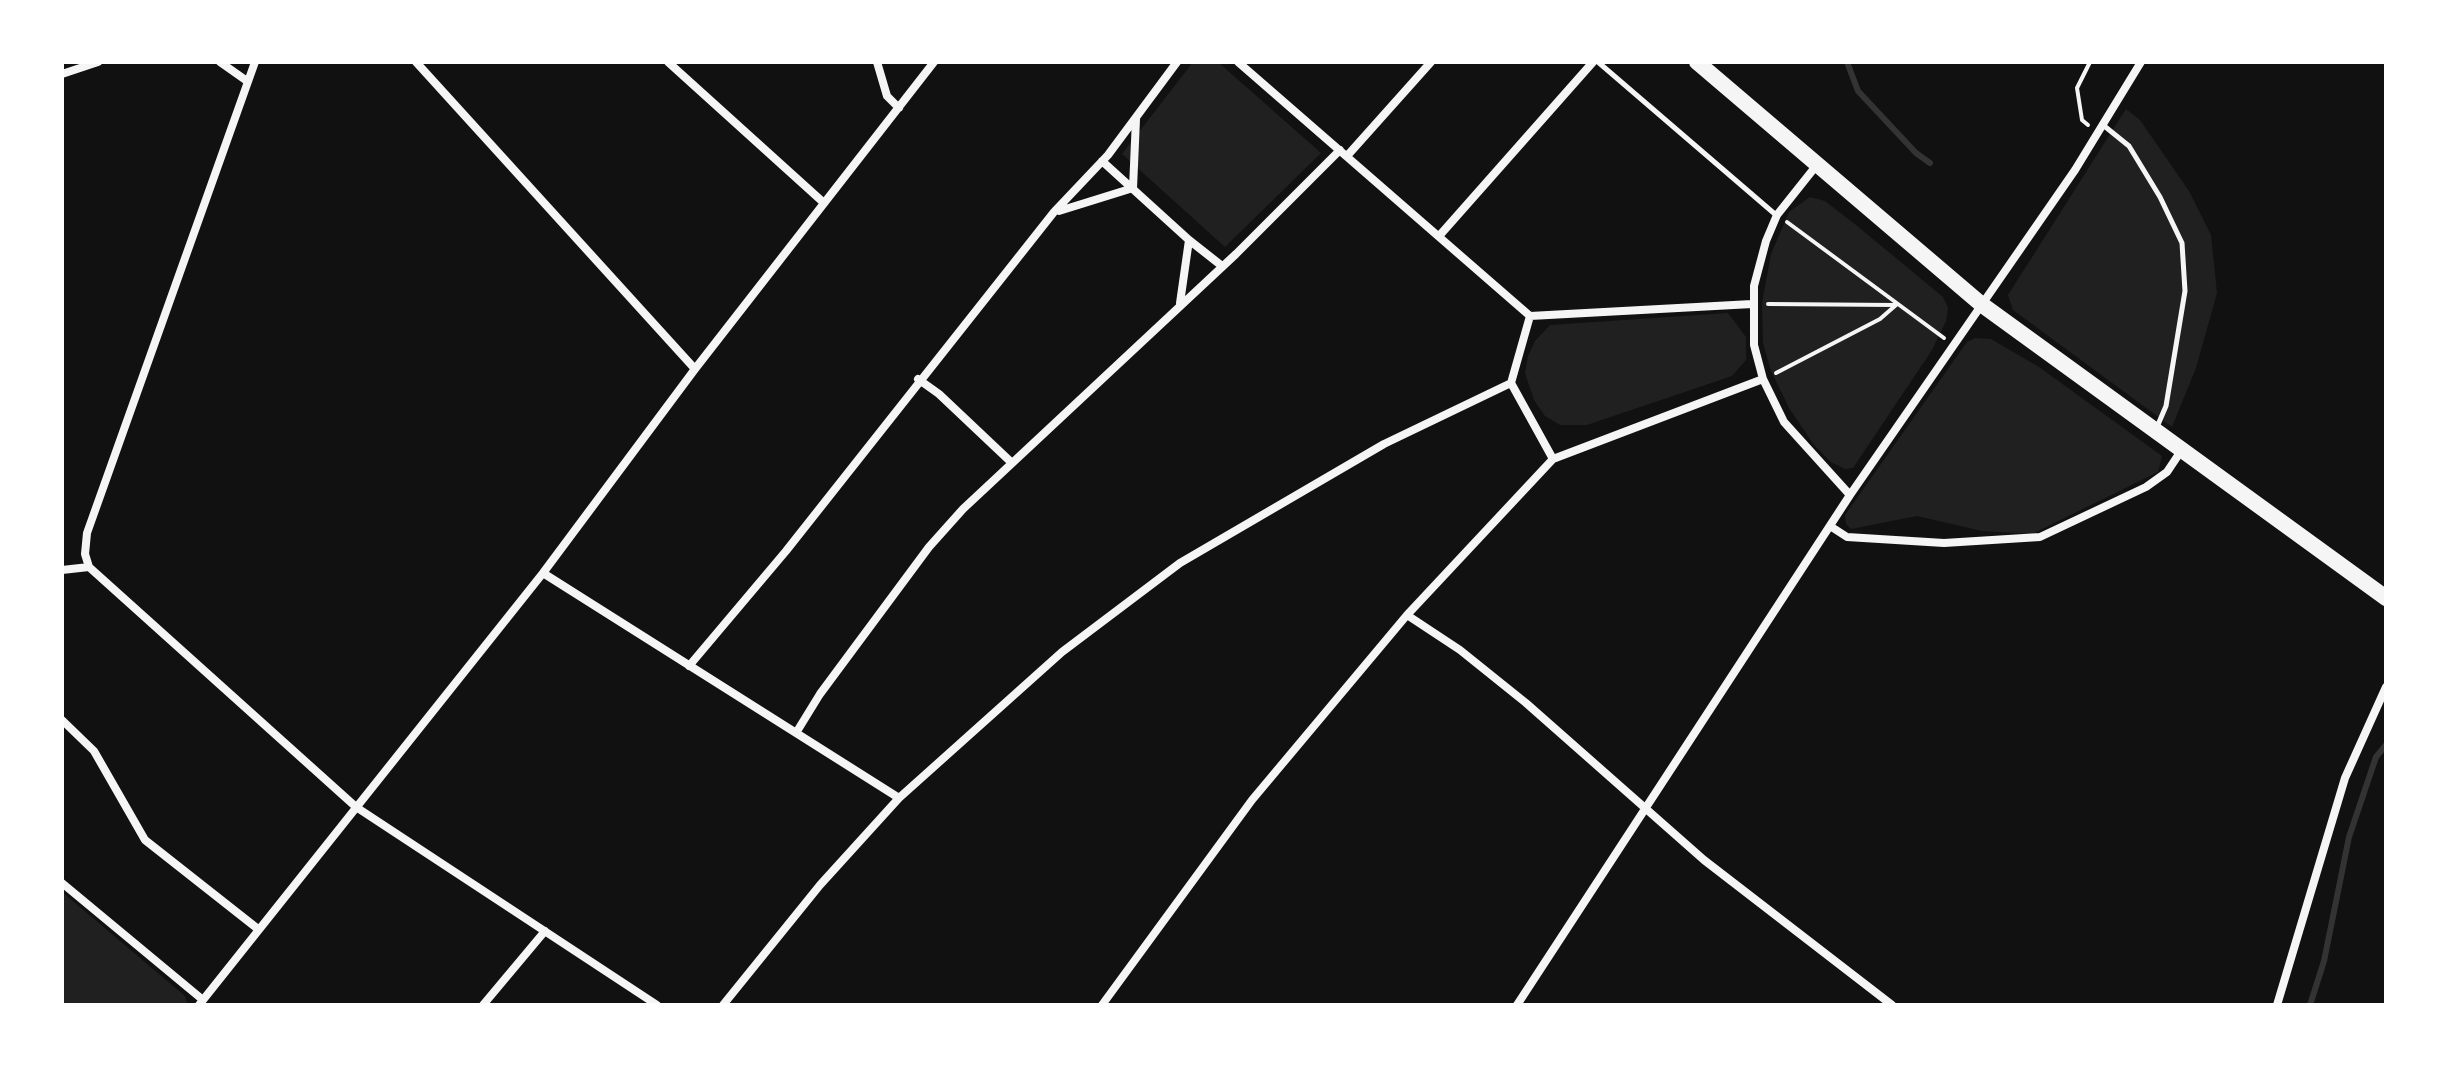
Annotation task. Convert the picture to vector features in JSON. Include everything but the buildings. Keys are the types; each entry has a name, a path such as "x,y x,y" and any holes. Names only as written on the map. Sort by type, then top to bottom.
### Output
{"main road":[{"path":"1697,62 1981,304 2386,598"}],"street":[{"path":"62,74 98,62"},
{"path":"220,62 247,81"},
{"path":"255,62 87,533 85,554 89,567 356,807 657,1005"},
{"path":"416,62 695,369"},
{"path":"668,62 824,203"},
{"path":"877,62 887,96 899,108"},
{"path":"62,883 201,1002 543,573 695,369 934,62"},
{"path":"689,666 834,492 918,379 1054,212 1137,118 1177,62"},
{"path":"1238,62 1530,316 1752,304"},
{"path":"796,733 820,694 929,547 1012,463 1344,153 1431,62"},
{"path":"1440,235 1596,62"},
{"path":"1517,1005 1850,495 2101,129 2141,62"},
{"path":"1133,188 1137,118"},
{"path":"1102,161 1222,266"},
{"path":"1816,166 1777,215 1759,263 1752,304 1754,345 1772,401 1799,441 1850,495"},
{"path":"1054,212 1133,188"},
{"path":"1180,304 1189,240"},
{"path":"1530,316 1511,383 1553,459"},
{"path":"918,379 960,413 1012,463"},
{"path":"1102,1005 1252,800 1407,615 1553,459 1763,379"},
{"path":"723,1005 810,896 899,798 999,705 1062,652 1180,563 1384,444 1511,383"},
{"path":"1830,526 1847,537 1944,543 2040,537 2146,487 2167,472 2181,451"},
{"path":"62,570 89,567"},
{"path":"543,573 899,798"},
{"path":"1407,615 1460,650 1526,703 1645,811 1892,1005"},
{"path":"2277,1005 2345,778 2386,687"},
{"path":"62,720 94,751 145,840 258,929"},
{"path":"483,1005 545,931"}],"lane":[{"path":"1596,62 1777,215"},
{"path":"2101,129 2129,146 2160,197 2182,243 2185,266 2181,320 2166,406 2154,432"}],"path":[{"path":"2090,62 2077,88 2078,99 2082,120 2101,129"},
{"path":"1777,215 1952,344"},
{"path":"1752,304 1896,305"},
{"path":"1763,379 1880,319 1896,305"}],"shaded area":[{"path":"1193,62 1218,62 1321,153 1225,247 1122,154"},
{"path":"2126,109 2140,120 2189,191 2211,235 2217,293 2196,368 2172,427 2013,310 2008,295"},
{"path":"1810,197 1825,201 1856,225 1943,297 1948,308 1946,321 1932,350 1853,468 1845,469 1831,462 1814,445 1789,408 1771,371 1763,343 1762,303 1771,254 1789,212"},
{"path":"1728,313 1746,337 1746,360 1732,376 1587,425 1560,425 1545,416 1534,400 1525,373 1528,356 1535,341 1550,325"},
{"path":"1975,338 1991,339 2039,367 2162,456 2158,472 2032,534 1982,531 1917,516 1851,529 1846,524 1845,515 1967,342"},
{"path":"62,892 185,996 188,1005 62,1005"}],"waterway":[{"path":"1847,62 1858,91 1916,153 1930,163"},
{"path":"2310,1005 2324,961 2349,837 2376,757 2386,745"}]}
